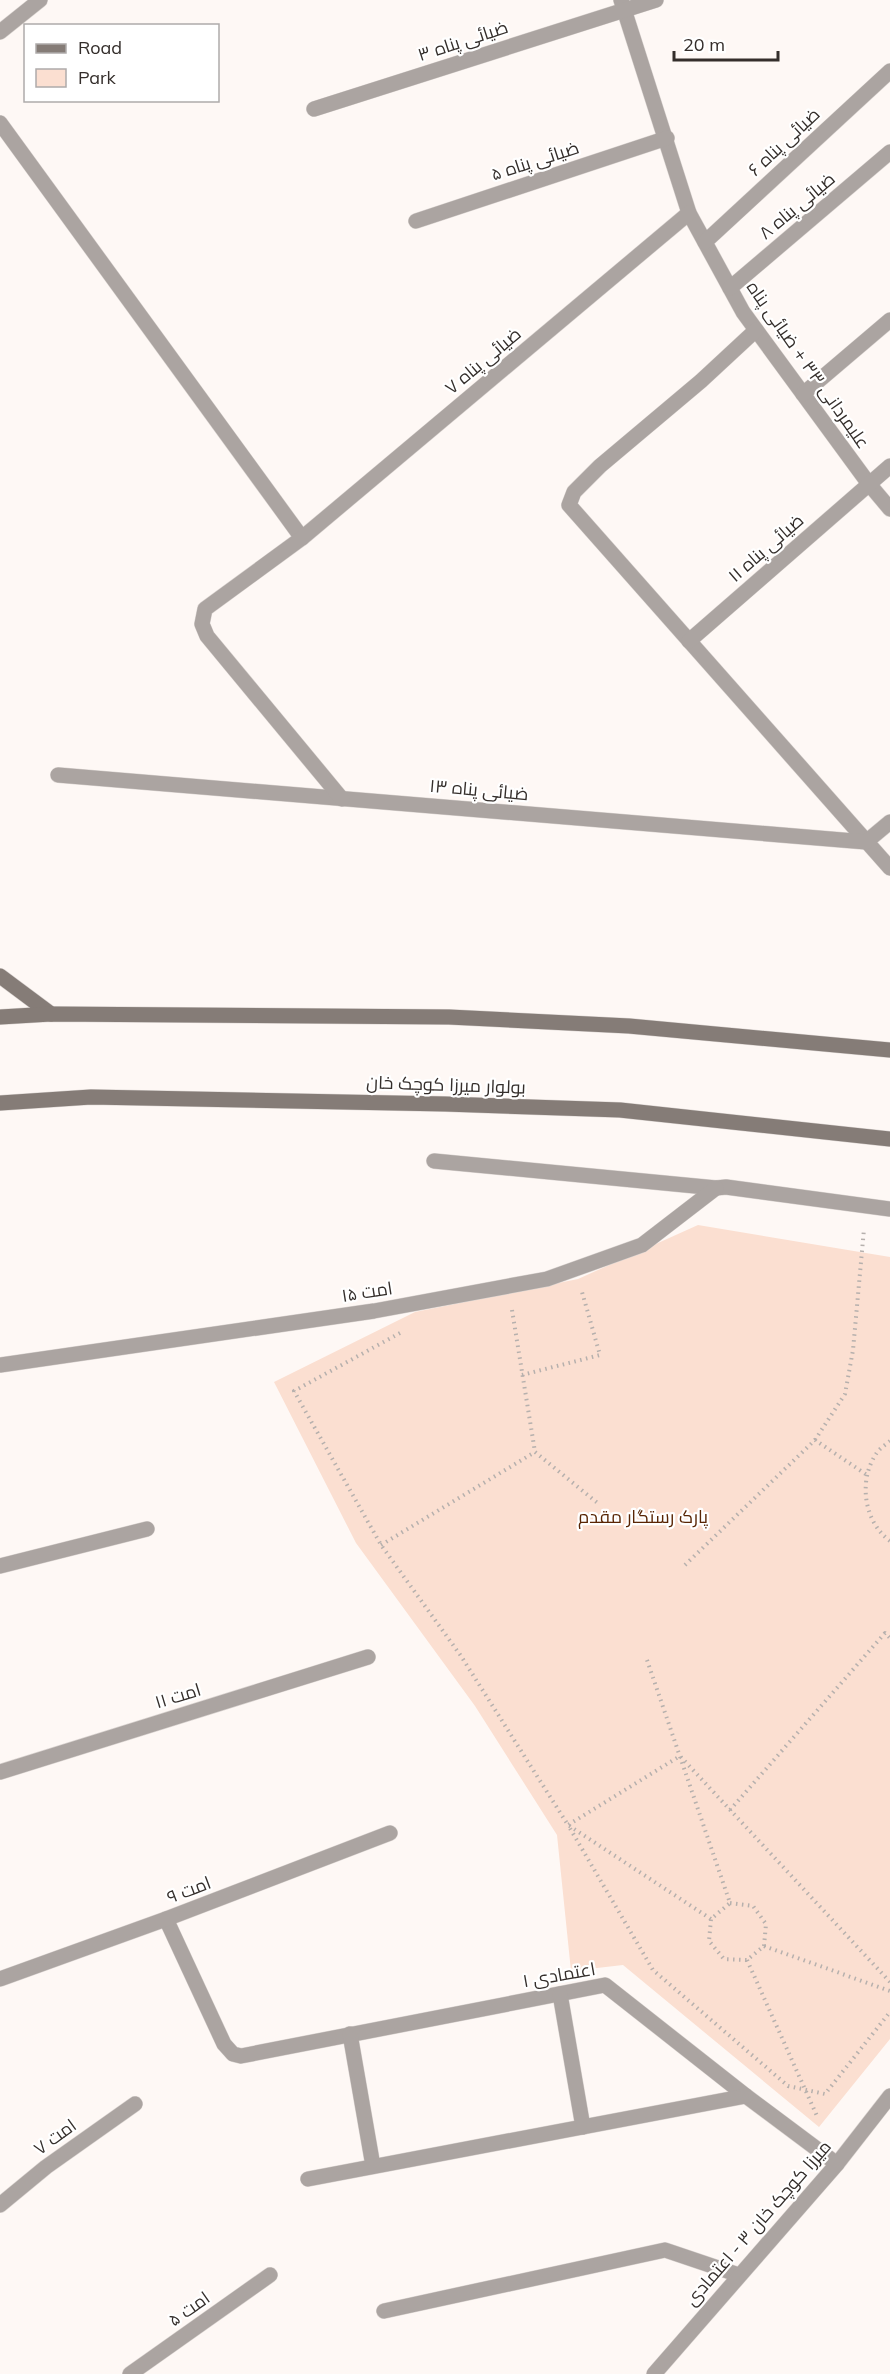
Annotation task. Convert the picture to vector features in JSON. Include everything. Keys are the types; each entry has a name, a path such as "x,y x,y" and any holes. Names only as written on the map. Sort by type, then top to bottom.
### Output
{"main road":[{"path":"0,976 51,1014"},
{"path":"0,1017 51,1014 449,1017 629,1026 890,1050"},
{"name":"بولوار میرزا کوچک خان","path":"0,1103 92,1097 620,1110 890,1139"}],"street":[{"path":"0,32 40,0"},
{"name":"ضیائی پناه ۳","path":"314,110 622,5 656,0"},
{"name":"علیمردانی ۳۳ + ضیائی پناه","path":"622,5 667,138 689,213 756,330 869,484 890,509"},
{"name":"ضیائی پناه ۶","path":"705,242 890,71"},
{"path":"0,123 302,538"},
{"name":"ضیائی پناه ۵","path":"416,221 667,138"},
{"name":"ضیائی پناه ۸","path":"730,288 890,152"},
{"name":"ضیائی پناه ۷","path":"342,799 207,636 202,624 205,609 302,538 689,213"},
{"path":"803,394 890,320"},
{"path":"756,330 701,381 600,466 574,492 569,506 890,868"},
{"name":"ضیائی پناه ۱۱","path":"689,641 890,466"},
{"name":"ضیائی پناه ۱۳","path":"58,775 866,842"},
{"path":"866,842 890,822"},
{"path":"434,1161 726,1188 890,1209"},
{"name":"امت ۱۵","path":"0,1365 374,1311 547,1280 642,1245 716,1188"},
{"path":"0,1566 147,1529"},
{"name":"امت ۱۱","path":"0,1772 368,1657"},
{"name":"امت ۹","path":"0,1978 166,1919 390,1833"},
{"name":"اعتمادی ۱","path":"166,1919 224,2044 232,2054 241,2056 605,1985 746,2096 837,2163"},
{"path":"560,1994 583,2127"},
{"path":"350,2034 373,2166"},
{"path":"308,2179 746,2096"},
{"name":"میرزا کوچک خان ۳ - اعتمادی","path":"654,2374 837,2163 890,2096"},
{"name":"امت ۷","path":"0,2205 46,2167 135,2104"},
{"path":"384,2311 665,2250 739,2275"},
{"name":"امت ۵","path":"130,2374 270,2276"}],"path":[{"path":"685,1565 815,1440 845,1394 853,1350 866,1205"},
{"path":"522,1375 600,1355 581,1290 571,1293"},
{"path":"500,1311 522,1306"},
{"path":"512,1309 535,1452 600,1505"},
{"path":"401,1333 294,1391 381,1545 461,1656 568,1825 653,1970 788,2086 825,2094 890,2012"},
{"path":"815,1440 867,1475"},
{"path":"890,1441 876,1453 867,1475 866,1501 873,1521 890,1541"},
{"path":"381,1545 535,1452"},
{"path":"730,1810 885,1633 890,1638"},
{"path":"646,1660 730,1903"},
{"path":"568,1825 680,1756"},
{"path":"680,1756 890,1982"},
{"path":"568,1825 711,1919"},
{"path":"730,1903 753,1906 766,1924 764,1946 747,1960 724,1959 709,1941 711,1919 730,1903"},
{"path":"764,1946 890,1991"},
{"path":"747,1960 819,2121"}],"green space":[{"name":"پارک رستگار مقدم","path":"698,1225 890,1257 890,2039 819,2127 623,1965 571,1971 557,1835 475,1706 356,1543 274,1382 415,1312 578,1279"}]}
